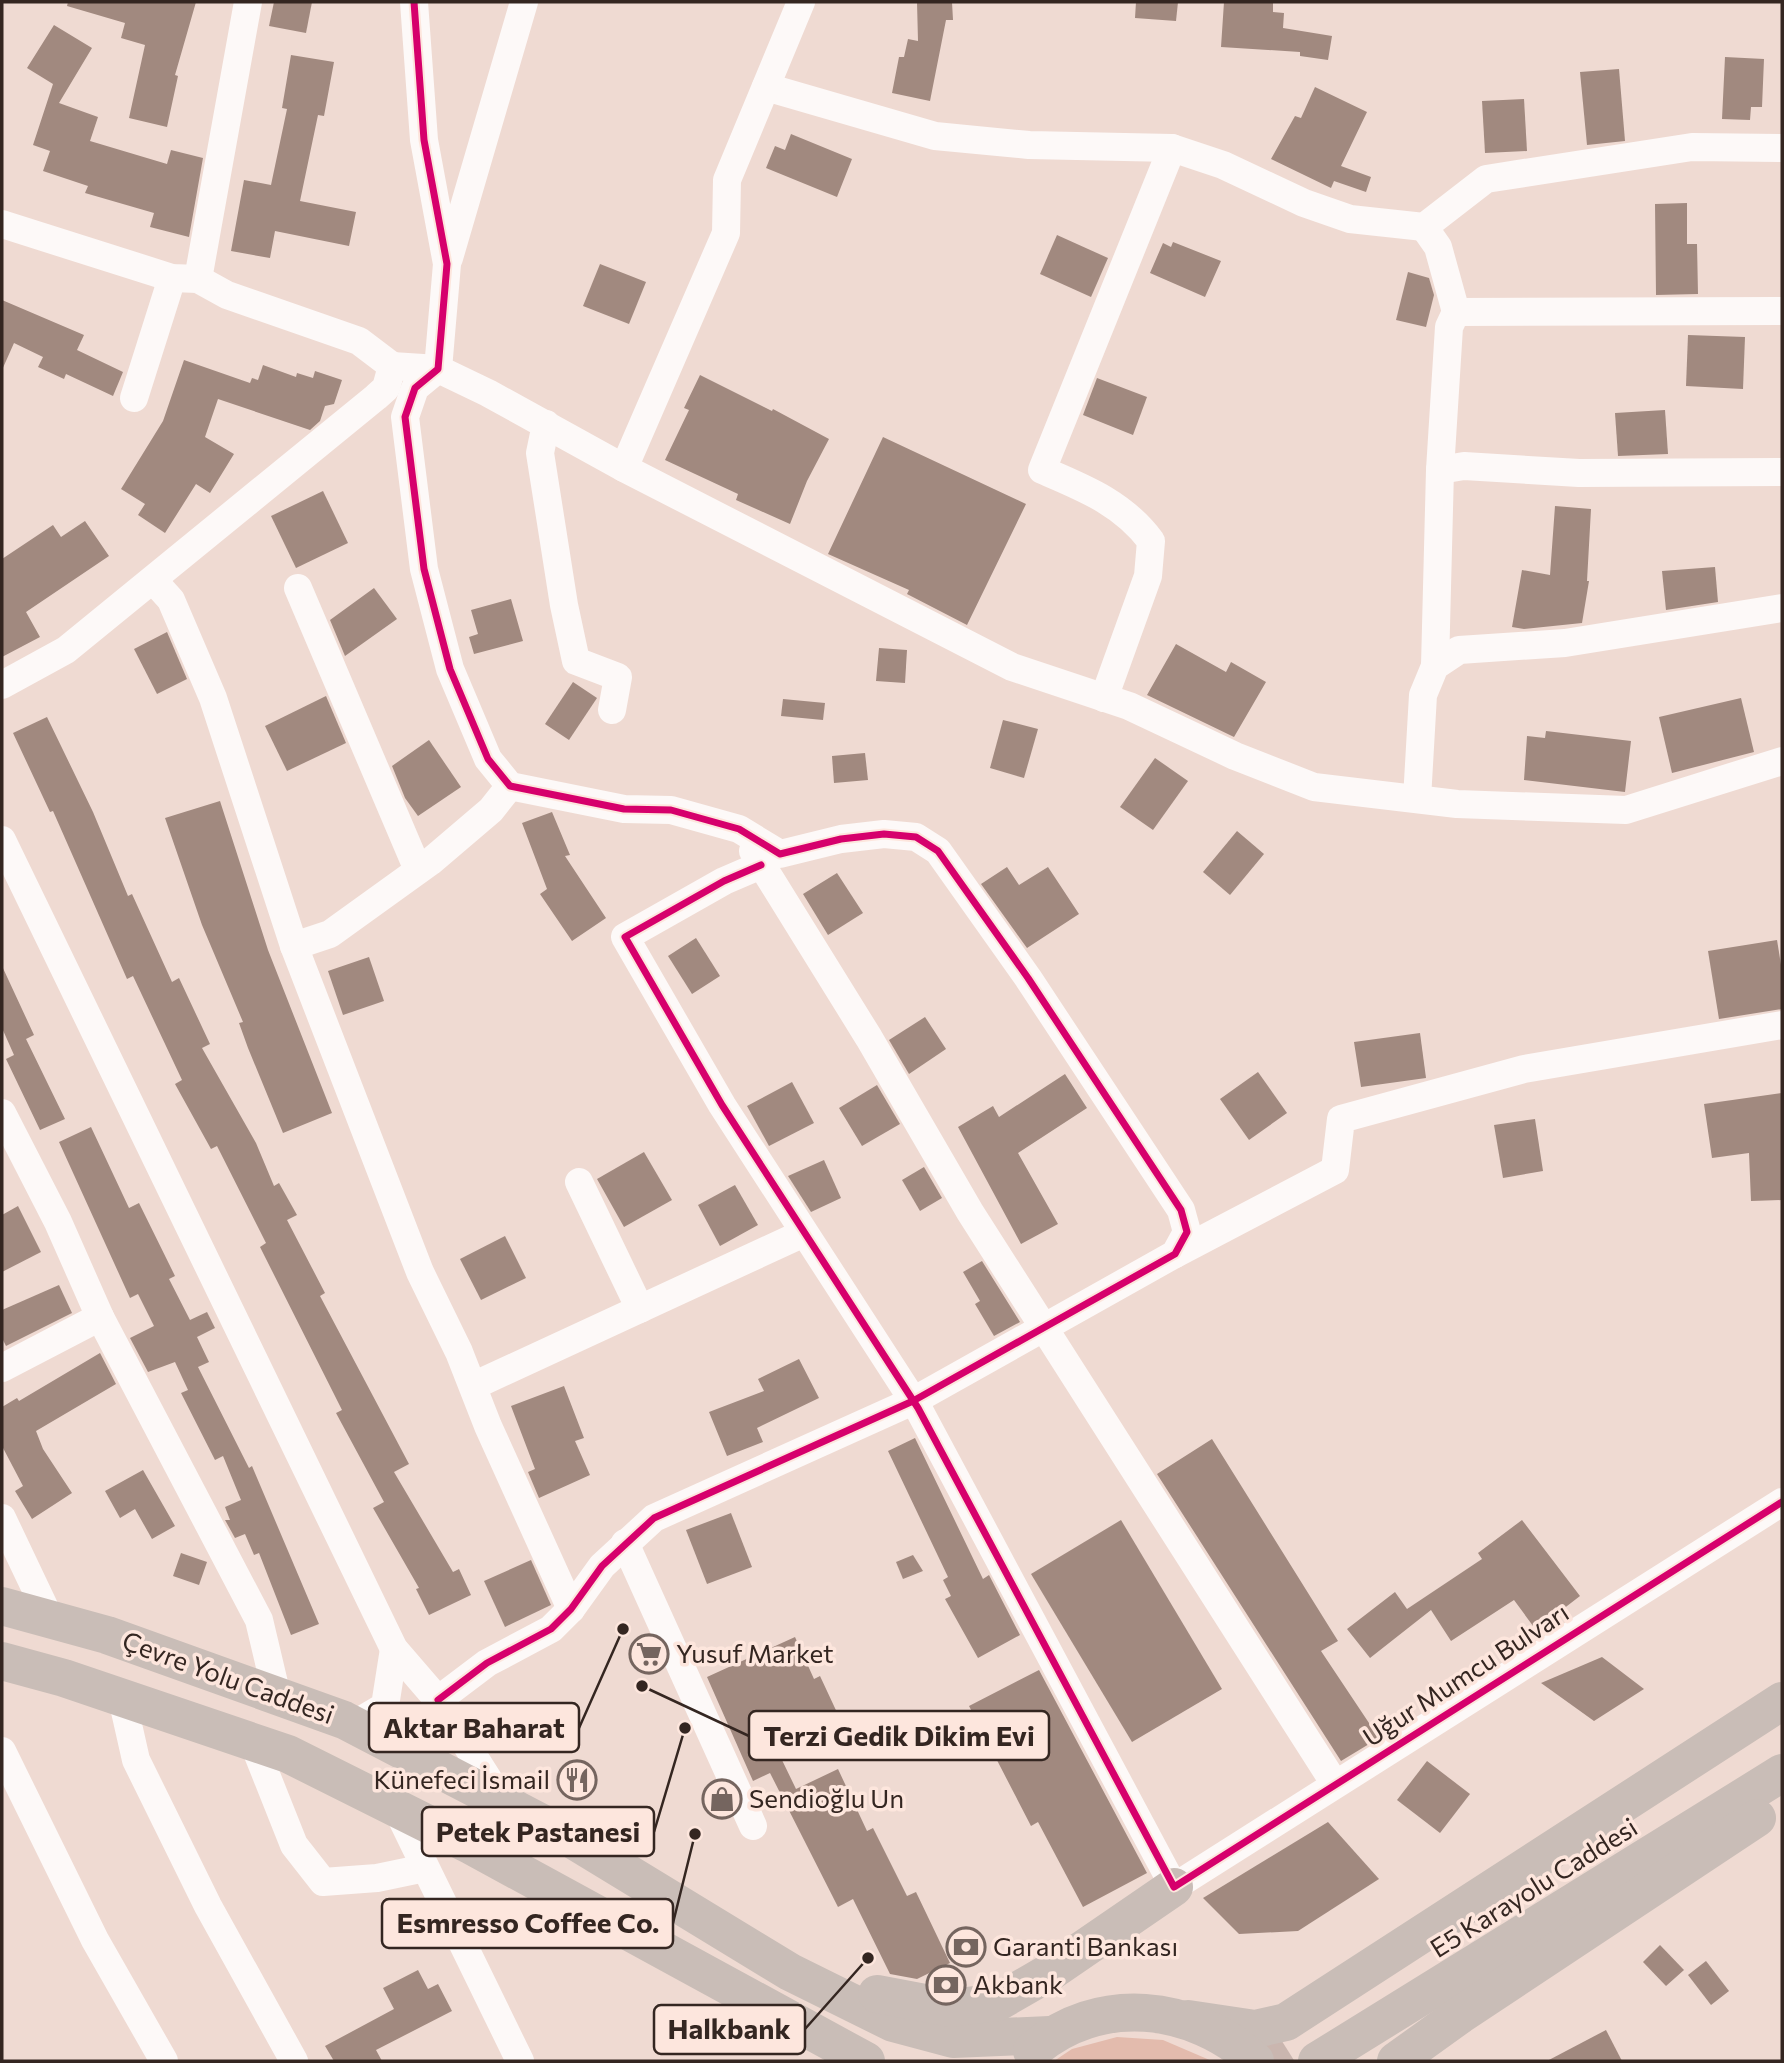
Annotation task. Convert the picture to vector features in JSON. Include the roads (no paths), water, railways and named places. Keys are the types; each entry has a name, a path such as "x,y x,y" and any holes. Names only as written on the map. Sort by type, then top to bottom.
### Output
{"highway":[{"name":"Çevre Yolu Caddesi","path":"2,1606 107,1635 353,1725 565,1835 790,1972 893,2023 953,2039 1050,2035"},
{"name":"Çevre Yolu Caddesi","path":"2,1661 288,1754 472,1846 863,2061"},
{"path":"1020,2061 1050,2035 1099,2015 1144,2011 1255,2029 1286,2022 1782,1701"},
{"name":"E5 Karayolu Caddesi","path":"1286,2056 1782,1730"},
{"name":"E5 Karayolu Caddesi","path":"1286,2056 1782,1773"},
{"path":"1396,2061 1460,2015 1782,1801"},
{"path":"790,1972 909,2002 951,2008 998,2002 1049,1972 1174,1887"},
{"path":"1414,2061 1460,2015"},
{"path":"1188,2019 1238,2045 1286,2056"}],"street":[{"path":"134,398 185,278 248,2"},
{"path":"414,2 425,140 447,264"},
{"path":"524,2 447,264 438,369 415,388 405,416 424,569 450,669 488,759 510,786 624,809 671,810 739,829 780,854 841,839 884,834 916,836 938,850 1028,978 1181,1210 1187,1232 1175,1254"},
{"path":"624,468 726,233 727,180 801,2"},
{"path":"765,87 935,136 1029,145 1172,148 1223,165 1304,202 1350,219 1424,227 1486,179 1692,147 1782,148"},
{"path":"1104,698 1148,576 1151,541 1135,519 1102,498 1042,470 1172,148"},
{"path":"2,224 185,278 359,341 392,366 438,369 546,424 624,468 1012,667 1129,706 1235,756 1314,787 1457,804 1626,810 1782,761"},
{"path":"1417,799 1423,695 1435,666 1440,470 1449,327 1456,312 1438,247 1424,227"},
{"path":"1456,312 1782,312"},
{"path":"2,685 66,650 153,580 376,397 386,388 392,366"},
{"path":"546,424 540,453 564,605 576,661 618,677 612,710"},
{"path":"1440,470 1464,466 1579,473 1782,472"},
{"path":"153,580 171,600 213,698 294,946 420,1272 571,1609"},
{"path":"298,588 418,870"},
{"path":"1435,666 1459,650 1565,643 1782,608"},
{"path":"294,946 330,934 418,870 491,810 510,786"},
{"path":"739,829 869,1038 970,1212 1335,1784"},
{"path":"2,840 394,1649 438,1700 502,1801"},
{"path":"761,865 724,881 625,937 722,1105 913,1401 1174,1887"},
{"path":"438,1700 487,1663 551,1629 571,1609 603,1566 654,1518 913,1401 1175,1254 1335,1170 1341,1119 1524,1069 1782,1025"},
{"path":"2,1113 58,1223 100,1317 259,1620 277,1696"},
{"path":"579,1182 640,1309"},
{"path":"473,1386 804,1233"},
{"path":"2,1368 100,1317"},
{"name":"Uğur Mumcu Bulvarı","path":"1174,1887 1782,1502"},
{"path":"2,1518 50,1619"},
{"path":"625,1543 754,1826"},
{"path":"353,1725 385,1706 394,1649"},
{"path":"122,1698 136,1760 208,1906 294,2061"},
{"path":"253,1742 294,1845 323,1882 376,1878 425,1868"},
{"path":"2,1751 95,1940 164,2061"},
{"path":"397,1808 520,2061"}],"tunnel":[{"path":"1261,2061 1285,2046"}],"place":[{"name":"Aktar Baharat","path":"623,1629"},
{"name":"Yusuf Market","path":"649,1654"},
{"name":"Terzi Gedik Dikim Evi","path":"642,1686"},
{"name":"Petek Pastanesi","path":"685,1728"},
{"name":"Künefeci İsmail","path":"577,1780"},
{"name":"Sendioğlu Un","path":"722,1799"},
{"name":"Esmresso Coffee Co.","path":"695,1834"},
{"name":"Garanti Bankası","path":"966,1947"},
{"name":"Halkbank","path":"868,1958"},
{"name":"Akbank","path":"946,1985"}]}
